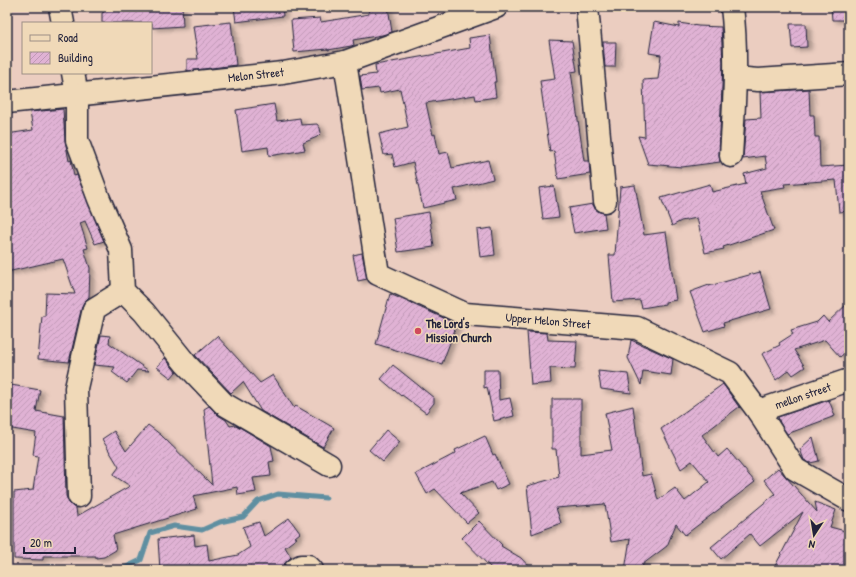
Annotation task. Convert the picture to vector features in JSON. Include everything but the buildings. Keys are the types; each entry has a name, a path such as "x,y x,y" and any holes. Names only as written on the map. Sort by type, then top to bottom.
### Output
{"street":[{"path":"60,7 63,22"},
{"name":"Melon Street","path":"7,102 284,73 345,62 496,7"},
{"path":"586,7 605,201"},
{"path":"731,156 735,78 735,35 732,7"},
{"name":"Upper Melon Street","path":"345,62 378,274 465,314 637,328 730,374 758,411 795,469 849,500"},
{"path":"73,74 77,94 77,140 99,199 121,250 123,291 144,312 186,364 224,404 329,465"},
{"path":"735,78 758,80 849,74"},
{"path":"79,496 76,388 94,309 123,291"},
{"name":"mellon street","path":"758,411 849,380"},
{"path":"295,570 301,566 308,566 312,570"}],"waterway":[{"path":"120,570 141,560 150,533 174,526 202,530 220,522 243,517 258,501 278,494 326,498"},
{"path":"14,570 51,567 62,570"}],"place":[{"name":"The Lord's Mission Church","path":"418,331"}]}
